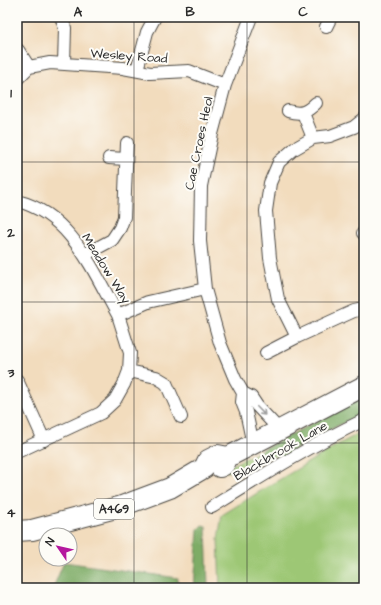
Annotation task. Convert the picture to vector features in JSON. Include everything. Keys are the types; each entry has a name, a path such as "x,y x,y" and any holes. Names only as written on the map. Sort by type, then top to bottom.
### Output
{"main road":[{"name":"A469","path":"17,532 32,530 119,508 170,488 204,468 213,470 224,465 228,457 364,386"}],"street":[{"path":"61,17 65,28 64,64"},
{"path":"137,70 147,32 155,17"},
{"name":"Cae Croes Heol","path":"251,17 225,85 212,134 201,186 200,241 205,289 220,344 234,379 242,393 242,402 246,412 251,435 255,443"},
{"path":"17,79 29,67 18,50"},
{"name":"Wesley Road","path":"29,67 50,63 123,68 150,72 189,71 225,85"},
{"path":"288,111 303,113 309,110 316,103"},
{"path":"303,113 313,138"},
{"path":"297,337 278,298 270,258 266,211 270,183 279,162 294,149 313,138 330,136 354,127 364,119"},
{"path":"84,255 112,240 120,228 124,217 127,143"},
{"path":"109,158 126,159"},
{"name":"Meadow Way","path":"17,201 29,204 52,218 68,232 84,255 118,315 148,302 205,289"},
{"path":"266,353 354,311 364,309"},
{"path":"17,452 101,413 115,400 129,371 130,353 118,315"},
{"path":"129,371 156,377 166,383 181,417"},
{"path":"17,380 44,440"},
{"name":"Cae Croes Heol","path":"242,393 251,397 278,431"},
{"name":"Blackbrook Lane","path":"212,508 282,464 342,430 364,420"}],"green space":[{"path":"364,396 364,413 315,437 282,458 274,456 261,459 258,452"},
{"path":"364,431 364,588 220,588 218,539 222,515 339,444"},
{"path":"258,452 261,459 228,472 222,470"},
{"path":"202,525 206,526 208,588 194,588 198,529"},
{"path":"78,564 178,578 177,588 53,588 62,567 78,567"}]}
